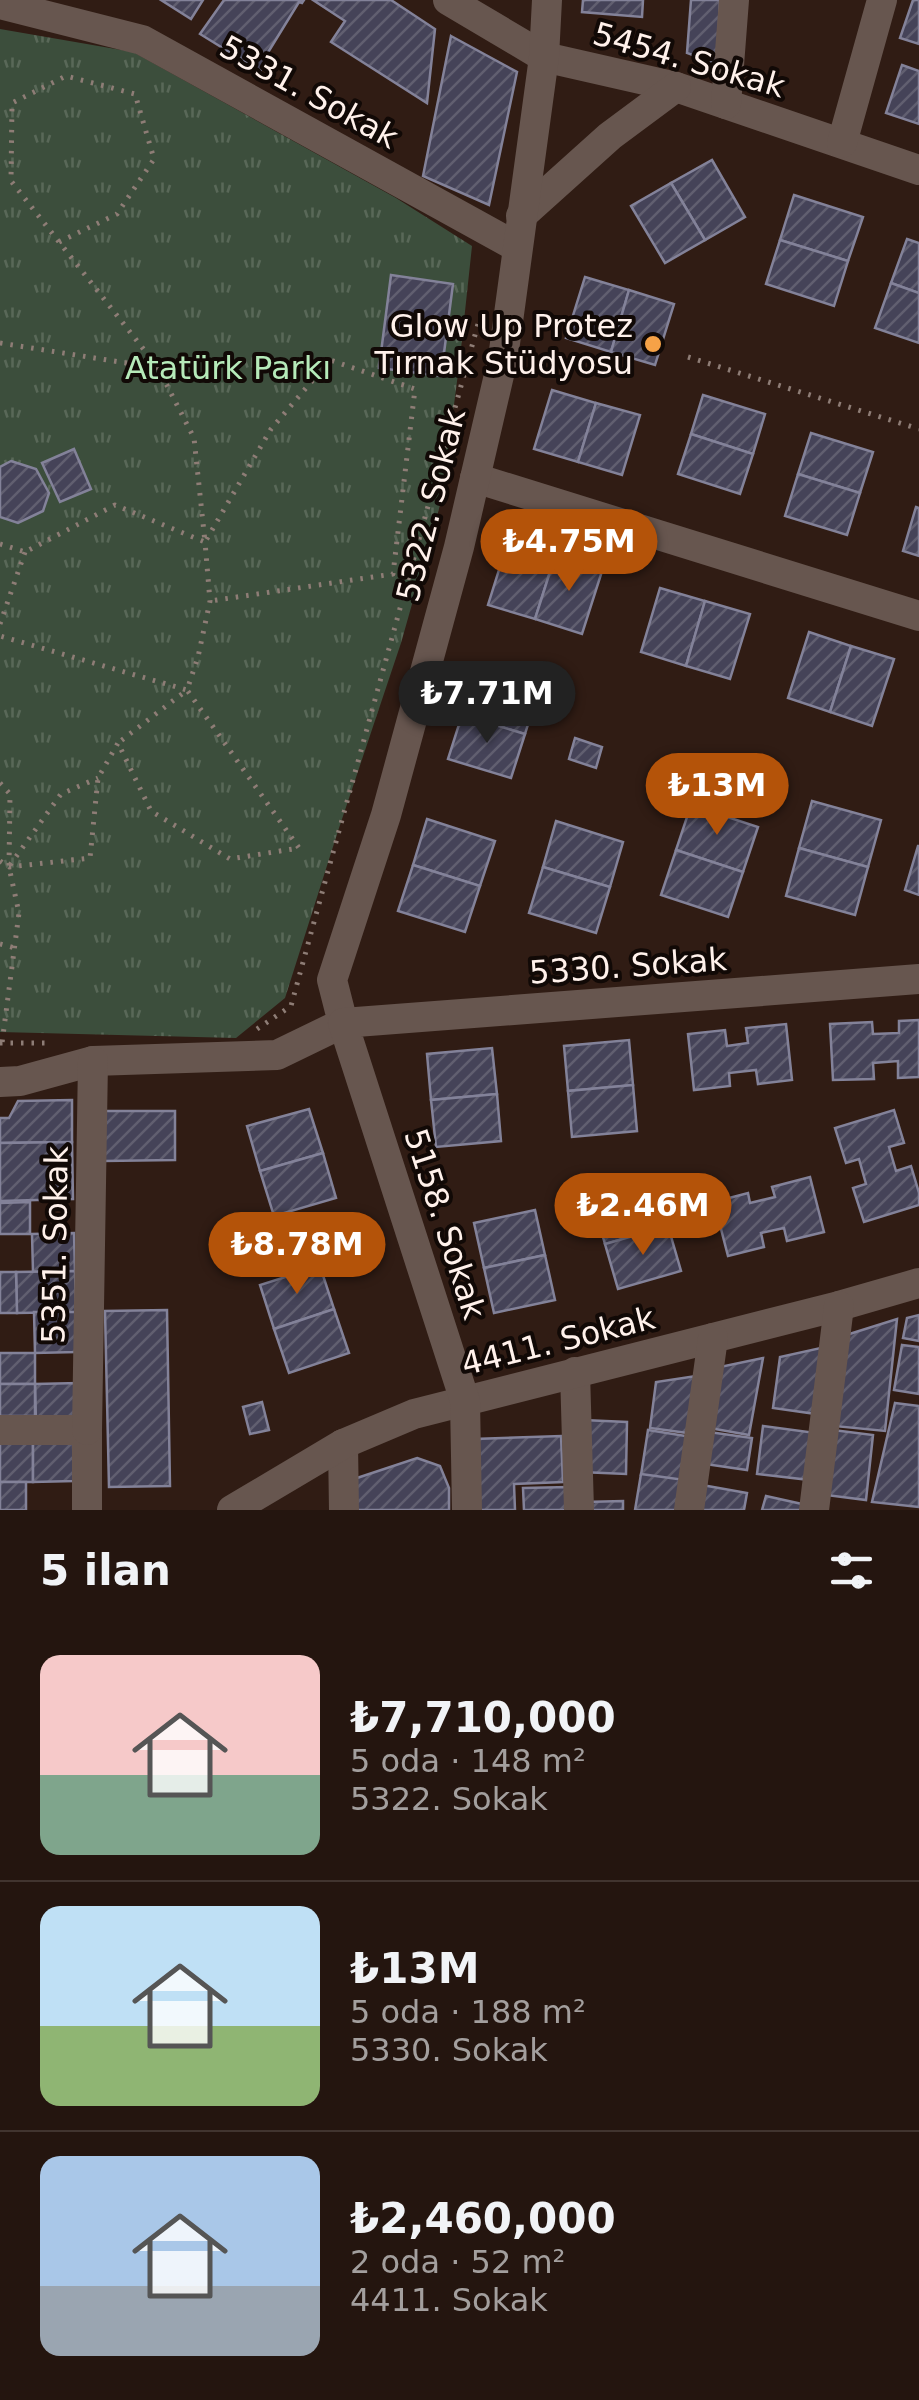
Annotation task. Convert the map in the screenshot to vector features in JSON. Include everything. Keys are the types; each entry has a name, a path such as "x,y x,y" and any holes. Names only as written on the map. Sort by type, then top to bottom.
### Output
{"street":[{"name":"5454. Sokak","path":"448,0 544,57 676,87 919,170"},
{"name":"5322. Sokak","path":"343,1022 332,980 386,815 460,547 503,358 544,57 547,0"},
{"path":"726,104 734,0"},
{"path":"842,144 882,0"},
{"name":"5331. Sokak","path":"0,4 142,40 517,248"},
{"path":"521,216 610,136 676,87"},
{"path":"475,478 919,616"},
{"name":"5330. Sokak","path":"343,1022 919,980"},
{"path":"0,1082 93,1061 277,1056 343,1022"},
{"name":"5158. Sokak","path":"343,1022 464,1401 467,1510"},
{"name":"5351. Sokak","path":"87,1510 93,1061"},
{"name":"4411. Sokak","path":"233,1510 343,1444 414,1414 919,1283"},
{"path":"814,1510 839,1306"},
{"path":"689,1510 713,1338"},
{"path":"575,1372 578,1510"},
{"path":"0,1430 87,1430"},
{"path":"343,1444 344,1510"}],"path":[{"path":"0,861 8,867 90,858 98,778 118,742 187,690 210,601 194,438 158,368 58,242 11,181 12,104 66,76 135,94 154,159 117,214 58,242"},
{"path":"251,1034 292,1006 480,318"},
{"path":"0,343 158,368"},
{"path":"688,357 919,429"},
{"path":"205,542 271,430 330,360 415,389 393,574 210,601"},
{"path":"0,624 24,552 115,505 205,542"},
{"path":"0,544 24,552"},
{"path":"0,636 187,690 299,848 230,859 152,811 118,742"},
{"path":"8,867 61,794 98,778"},
{"path":"0,783 10,794 8,867 19,913 1,1044 61,1043"},
{"path":"0,944 15,948"}],"green space":[{"name":"Atatürk Parkı","path":"0,29 133,52 396,198 472,246 442,498 401,643 285,998 236,1038 0,1032"}],"building":[{"path":"161,0 203,0 191,19"},
{"path":"224,0 304,0 299,2 260,71 200,34"},
{"path":"313,0 391,0 435,29 427,103 331,42 345,21"},
{"path":"583,0 643,0 642,17 582,12"},
{"path":"691,0 720,0 717,64 687,53"},
{"path":"913,0 919,0 919,44 900,38"},
{"path":"451,36 517,72 489,205 423,176"},
{"path":"902,65 919,71 919,124 886,113"},
{"path":"712,160 745,217 705,240 671,183"},
{"path":"671,183 705,240 665,263 631,206"},
{"path":"794,195 863,217 848,261 780,240"},
{"path":"907,239 919,243 919,293 891,283"},
{"path":"780,240 848,261 834,306 766,284"},
{"path":"391,275 453,284 441,376 379,368"},
{"path":"585,277 629,290 611,352 566,338"},
{"path":"891,283 919,293 919,343 875,328"},
{"path":"629,290 674,304 655,365 611,352"},
{"path":"552,390 596,403 578,462 534,449"},
{"path":"703,395 765,414 753,454 691,434"},
{"path":"596,403 640,415 622,475 578,462"},
{"path":"811,433 873,452 860,493 798,474"},
{"path":"691,434 753,454 740,494 678,474"},
{"path":"74,449 91,489 60,502 42,463"},
{"path":"11,461 36,469 49,493 43,511 18,523 0,517 0,467"},
{"path":"798,474 860,493 847,535 785,516"},
{"path":"916,507 919,508 919,556 903,551"},
{"path":"509,538 556,553 535,619 488,605"},
{"path":"556,553 603,568 582,634 535,619"},
{"path":"660,588 705,601 686,666 641,652"},
{"path":"705,601 750,614 730,679 686,666"},
{"path":"809,632 851,646 830,712 788,698"},
{"path":"851,646 894,659 872,726 830,712"},
{"path":"475,670 539,690 525,734 462,715"},
{"path":"462,715 525,734 511,778 448,759"},
{"path":"575,738 602,747 596,768 569,759"},
{"path":"812,801 881,820 868,867 799,848"},
{"path":"691,805 758,827 743,872 676,850"},
{"path":"427,819 495,841 480,886 413,865"},
{"path":"556,821 623,842 610,887 543,867"},
{"path":"919,846 919,895 905,890"},
{"path":"799,848 868,867 855,915 786,896"},
{"path":"676,850 743,872 728,917 661,895"},
{"path":"413,865 480,886 465,932 398,911"},
{"path":"543,867 610,887 596,933 529,913"},
{"path":"919,1020 919,1077 898,1078 898,1061 873,1063 874,1079 833,1080 830,1024 872,1022 873,1034 899,1033 899,1021"},
{"path":"786,1024 792,1080 758,1084 756,1070 729,1073 730,1086 694,1090 688,1034 725,1030 727,1046 748,1043 746,1028"},
{"path":"629,1040 633,1085 568,1091 564,1046"},
{"path":"492,1048 497,1094 431,1100 427,1054"},
{"path":"633,1085 637,1131 572,1137 568,1091"},
{"path":"497,1094 501,1141 436,1147 431,1100"},
{"path":"72,1100 72,1142 0,1143 0,1118 9,1118 18,1101"},
{"path":"309,1109 323,1153 260,1171 247,1126"},
{"path":"894,1110 904,1143 889,1147 896,1171 911,1166 919,1205 864,1222 853,1188 866,1184 859,1159 846,1163 835,1128"},
{"path":"104,1111 175,1111 175,1160 104,1161"},
{"path":"72,1142 73,1199 0,1201 0,1143"},
{"path":"323,1153 336,1198 274,1216 260,1171"},
{"path":"810,1177 824,1232 787,1241 784,1228 761,1233 764,1247 728,1256 714,1202 748,1193 750,1203 775,1197 772,1187"},
{"path":"654,1181 668,1226 605,1244 592,1199"},
{"path":"30,1202 30,1234 0,1234 0,1203"},
{"path":"535,1210 545,1255 484,1268 474,1223"},
{"path":"668,1226 681,1271 618,1289 605,1244"},
{"path":"74,1233 75,1271 33,1272 32,1234"},
{"path":"545,1255 555,1300 494,1313 484,1268"},
{"path":"320,1266 334,1309 274,1329 260,1285"},
{"path":"75,1271 76,1312 17,1313 16,1272"},
{"path":"0,1272 16,1272 17,1313 0,1313"},
{"path":"334,1309 349,1353 289,1373 274,1329"},
{"path":"167,1310 170,1486 109,1487 105,1311"},
{"path":"34,1312 76,1312 76,1352 35,1353"},
{"path":"919,1315 919,1341 903,1338 907,1318"},
{"path":"897,1319 885,1431 834,1426 843,1336"},
{"path":"902,1345 919,1347 919,1394 894,1390"},
{"path":"825,1347 816,1414 773,1408 780,1357"},
{"path":"0,1353 35,1353 35,1384 0,1384"},
{"path":"763,1358 749,1435 704,1427 715,1368"},
{"path":"703,1375 695,1434 650,1428 656,1382"},
{"path":"79,1383 79,1422 36,1423 35,1384"},
{"path":"0,1384 35,1384 35,1416 0,1416"},
{"path":"262,1402 269,1430 250,1434 243,1407"},
{"path":"895,1403 919,1406 919,1507 872,1502"},
{"path":"583,1420 627,1422 626,1474 581,1472"},
{"path":"763,1426 816,1433 810,1480 757,1474"},
{"path":"648,1430 692,1437 686,1482 641,1475"},
{"path":"833,1430 873,1435 866,1500 826,1495"},
{"path":"709,1432 752,1438 747,1470 705,1464"},
{"path":"561,1436 563,1482 514,1484 515,1510 477,1510 474,1439"},
{"path":"0,1441 33,1441 33,1482 0,1482"},
{"path":"33,1441 73,1441 74,1481 33,1482"},
{"path":"417,1458 440,1466 449,1488 449,1510 348,1510 348,1481"},
{"path":"641,1474 685,1480 681,1510 635,1510"},
{"path":"0,1482 26,1482 26,1510 0,1510"},
{"path":"702,1485 747,1493 744,1510 698,1510"},
{"path":"569,1487 569,1510 524,1510 523,1488"},
{"path":"766,1496 811,1506 810,1510 762,1510"},
{"path":"623,1501 623,1510 585,1510 584,1502"}],"place":[{"name":"Glow Up Protez Tırnak Stüdyosu","path":"653,344"}]}
